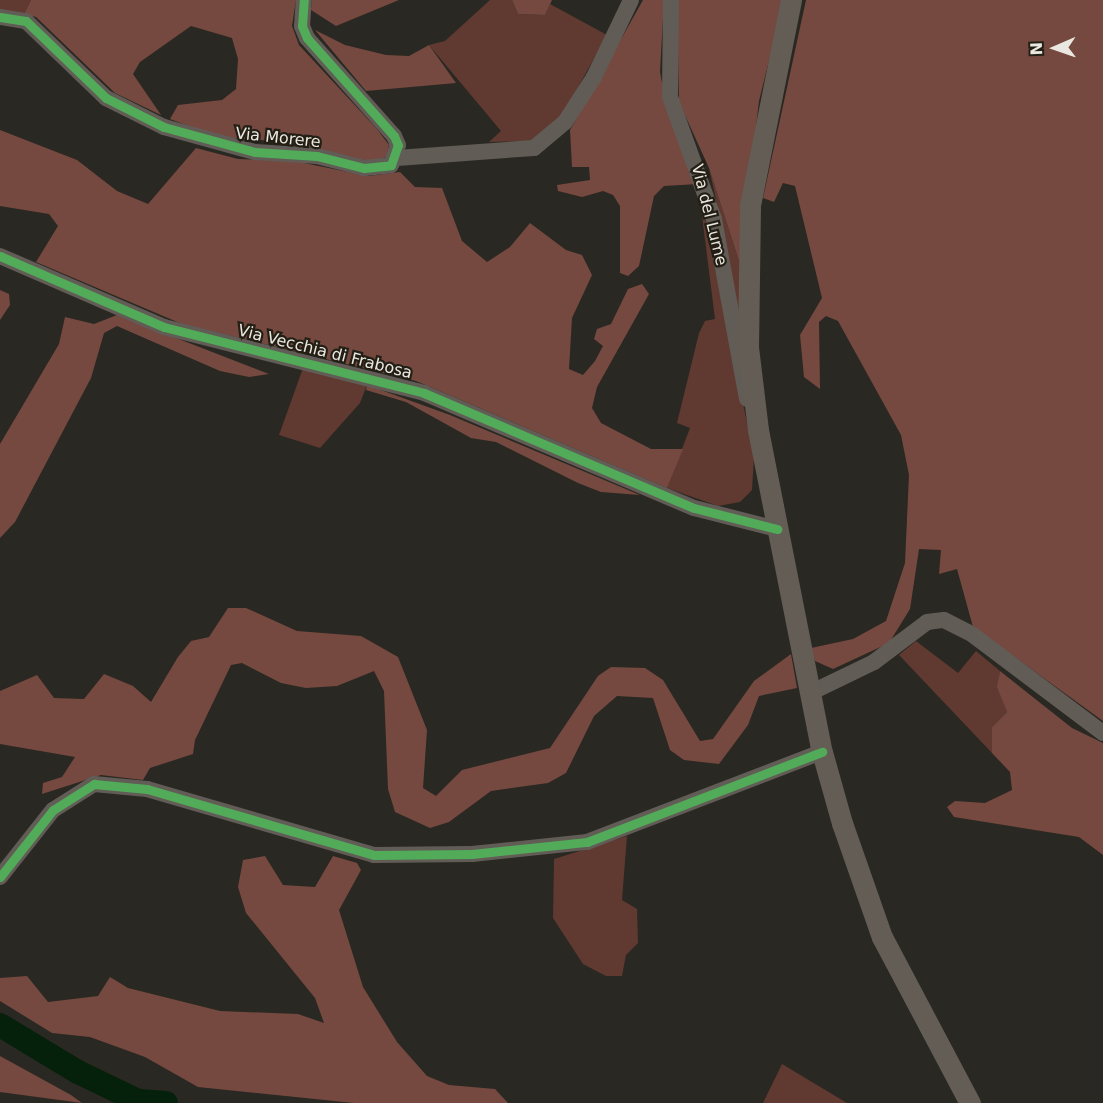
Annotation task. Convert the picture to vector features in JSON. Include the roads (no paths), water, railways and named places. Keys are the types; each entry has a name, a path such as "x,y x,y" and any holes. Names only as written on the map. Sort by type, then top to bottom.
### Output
{"main road":[{"path":"791,0 750,206 748,347 758,430 822,752 882,937 970,1103"}],"street":[{"path":"304,0 307,38 394,136 397,158"},
{"name":"Via Morere","path":"0,17 26,21 106,98 164,127 215,145 317,156 364,168 381,168 397,158 534,148 565,122 594,77 631,0"},
{"name":"Via del Lume","path":"671,0 670,97 714,219 733,342 758,430"},
{"name":"Via Vecchia di Frabosa","path":"0,256 164,327 424,393 694,508 777,529"},
{"path":"810,693 874,662 927,622 944,620 973,634 1103,733"},
{"path":"0,877 53,810 94,784 147,789 374,855 472,854 587,842 822,752"}],"waterway":[{"path":"0,1025 76,1071 138,1101 166,1103"}]}
